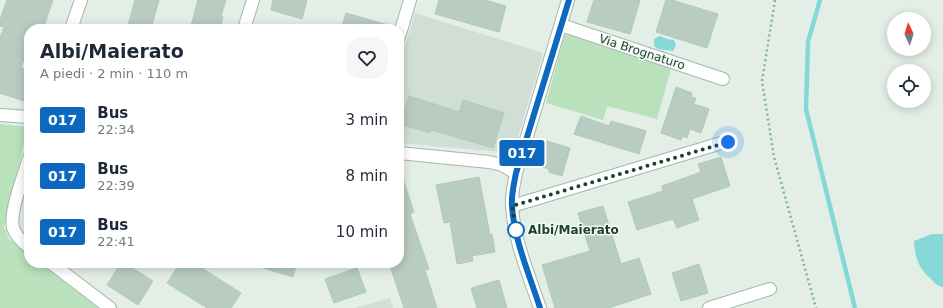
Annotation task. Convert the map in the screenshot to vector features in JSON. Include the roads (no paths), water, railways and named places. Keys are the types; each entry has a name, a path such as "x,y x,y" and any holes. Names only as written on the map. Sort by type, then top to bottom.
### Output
{"street":[{"path":"74,24 81,0"},
{"path":"246,24 253,0"},
{"path":"403,24 410,0"},
{"path":"540,308 517,234 512,206 512,193 516,173 568,0"},
{"name":"Via Brognaturo","path":"561,25 723,79"},
{"path":"0,115 24,117"},
{"path":"512,206 728,142"},
{"path":"404,154 489,162 502,165 516,173"},
{"path":"24,175 12,217 13,229 24,242"},
{"path":"58,268 110,308"},
{"path":"709,308 770,290"}],"water":[{"path":"660,36 674,40 676,45 673,51 658,49 654,46 654,39"},
{"path":"932,234 943,234 943,287 936,284 926,274 920,266 915,252 914,241"}],"waterway":[{"path":"820,0 808,42 806,109 855,308"}],"place":[{"name":"Albi/Maierato","path":"516,230"}]}
